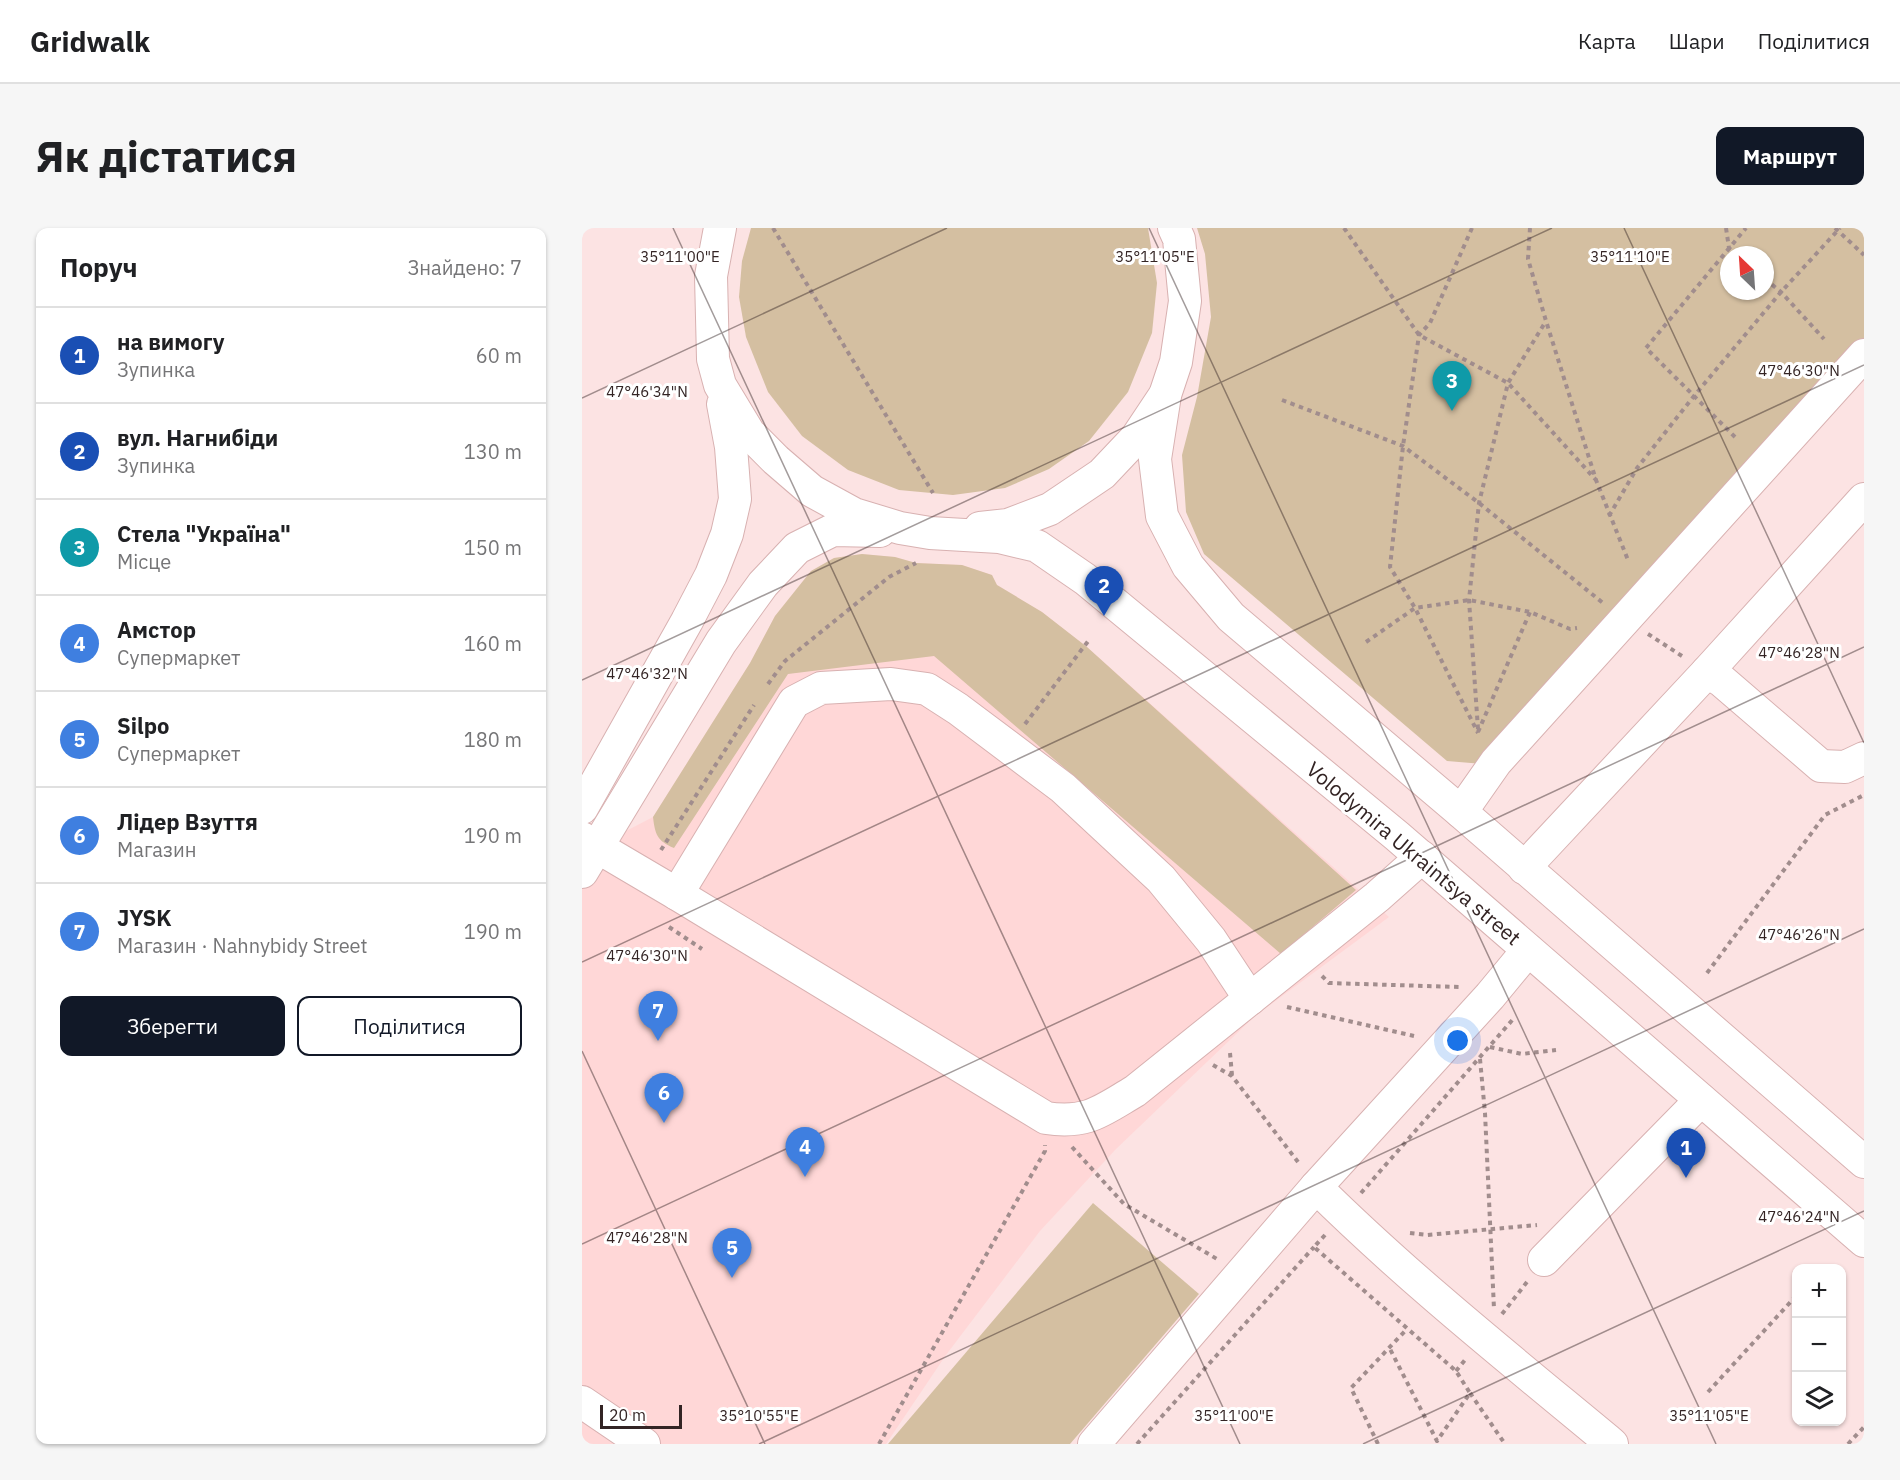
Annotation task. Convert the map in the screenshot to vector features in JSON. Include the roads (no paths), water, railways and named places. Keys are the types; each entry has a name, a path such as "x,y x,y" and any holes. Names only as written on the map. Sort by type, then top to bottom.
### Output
{"street":[{"name":"Volodymira Ukraintsya street","path":"720,228 711,276 712,359 720,385 749,433 776,460 812,491 854,514 900,528 930,533 999,537 1037,546 1086,579 1422,857 1864,1241"},
{"name":"Volodymira Ukraintsya street","path":"1174,228 1179,239 1185,300 1176,362 1165,395 1155,459 1162,516 1188,566 1231,617 1461,812 1864,1162"},
{"path":"1461,812 1496,762 1864,355"},
{"path":"582,808 692,612 711,575 727,534 735,499 731,447 720,385"},
{"name":"Volodymira Ukraintsya street","path":"930,533 1008,525 1050,508 1102,474 1137,437 1165,395"},
{"path":"1524,868 1864,499"},
{"path":"930,533 833,530 796,548 764,584 721,642 587,852 677,894 1046,1118 1068,1121 1102,1110 1135,1091 1422,857"},
{"path":"1707,672 1722,681 1821,766 1845,766 1864,758"},
{"path":"677,894 794,702 821,688 891,684 927,689 958,709 1063,788 1161,879 1211,940 1250,999"},
{"path":"1094,1444 1316,1187 1490,996 1528,950"},
{"path":"1544,1260 1701,1100"},
{"path":"1316,1187 1343,1214 1482,1337 1612,1444"},
{"path":"582,1402 644,1444"}],"place":[{"name":"Стела \"Україна\"","path":"1452,411"},
{"name":"вул. Нагнибіди","path":"1104,616"},
{"name":"JYSK","path":"658,1041"},
{"name":"Лідер Взуття","path":"664,1123"},
{"name":"Амстор","path":"805,1177"},
{"name":"на вимогу","path":"1686,1178"},
{"name":"Silpo","path":"732,1278"}]}
